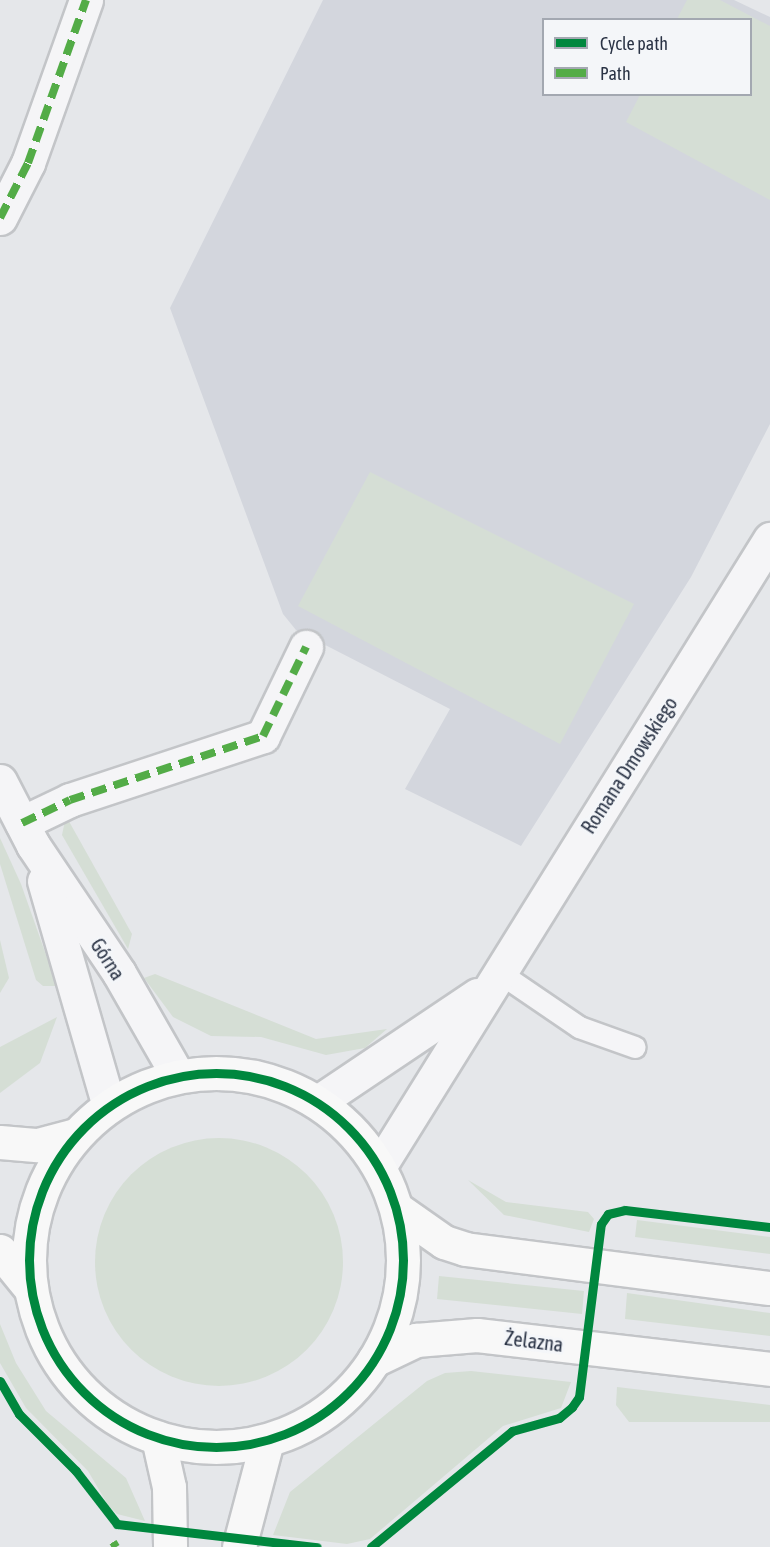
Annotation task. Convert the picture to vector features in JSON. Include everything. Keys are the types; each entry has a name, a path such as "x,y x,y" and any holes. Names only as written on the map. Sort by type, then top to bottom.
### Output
{"street":[{"path":"0,218 28,163 86,0"},
{"name":"Romana Dmowskiego","path":"379,1167 492,980 770,539"},
{"path":"27,834 70,800 263,736 306,648"},
{"name":"Górna","path":"0,781 27,834 119,973 178,1076"},
{"name":"Górna","path":"27,834 109,1106"},
{"name":"Romana Dmowskiego","path":"318,1102 492,980"},
{"path":"207,1072 255,1077 318,1102 352,1131 379,1167 397,1209 403,1261 396,1313 374,1360 316,1418 267,1441 194,1446 158,1438 98,1406 74,1382 40,1323 31,1289 29,1248 37,1207 53,1169 76,1135 109,1106 178,1076 207,1072"},
{"path":"0,1142 38,1145 76,1135"},
{"path":"397,1209 444,1242 465,1249 770,1288"},
{"path":"0,1251 31,1289"},
{"name":"Żelazna","path":"374,1360 416,1340 466,1334 770,1369"},
{"path":"158,1438 169,1487 170,1547"},
{"path":"239,1547 267,1441"}],"lane":[{"path":"492,980 579,1027 635,1047"}],"shaded area":[{"path":"323,0 734,0 770,17 770,424 691,577 521,846 405,789 450,709 296,630 283,614 170,308"},
{"path":"687,0 720,0 770,26 770,200 626,122 639,96 752,96 752,18 678,18"},
{"path":"370,472 634,604 560,744 298,606"},
{"path":"66,816 132,934 128,949 62,835"},
{"path":"0,838 21,884 57,986 43,986 36,980 0,864"},
{"path":"0,940 9,978 0,993"},
{"path":"155,974 316,1039 387,1029 365,1048 326,1055 261,1037 211,1036 173,1017 144,978"},
{"path":"57,1017 40,1063 0,1093 0,1047"},
{"path":"219,1138 243,1140 266,1147 288,1159 307,1174 322,1193 334,1215 341,1238 343,1262 341,1286 334,1309 322,1331 307,1350 288,1365 266,1377 243,1384 219,1386 195,1384 172,1377 150,1365 131,1350 116,1331 104,1309 97,1286 95,1262 97,1238 104,1215 116,1193 131,1174 150,1159 172,1147 195,1140"},
{"path":"468,1180 506,1202 588,1212 594,1219 589,1232 504,1215"},
{"path":"637,1220 770,1237 770,1254 635,1237"},
{"path":"439,1276 584,1291 582,1314 437,1299"},
{"path":"627,1293 770,1313 770,1336 625,1319"},
{"path":"0,1324 16,1363 46,1411 126,1478 145,1521 117,1514 108,1505 88,1471 26,1408 0,1363"},
{"path":"471,1371 571,1382 561,1408 503,1426 370,1539 347,1544 273,1535 290,1492 427,1381 445,1373"},
{"path":"617,1387 770,1405 770,1422 629,1422 616,1405"}],"marked path":[{"path":"0,218 28,163 86,0"},
{"path":"22,823 70,800 263,736 306,647"},
{"path":"113,1542 116,1547"}],"cycle path":[{"path":"216,1073 252,1077 287,1087 320,1105 348,1128 371,1156 389,1189 399,1224 403,1260 399,1296 389,1331 371,1364 348,1392 320,1415 287,1433 252,1443 216,1447 180,1443 145,1433 112,1415 84,1392 61,1364 43,1331 33,1296 29,1260 33,1224 43,1189 61,1156 84,1128 112,1105 145,1087 180,1077 216,1073"},
{"path":"371,1547 512,1431 559,1418 572,1407 579,1397 601,1224 608,1214 625,1210 770,1227"},
{"path":"0,1381 19,1414 76,1471 117,1524 317,1547"}]}
